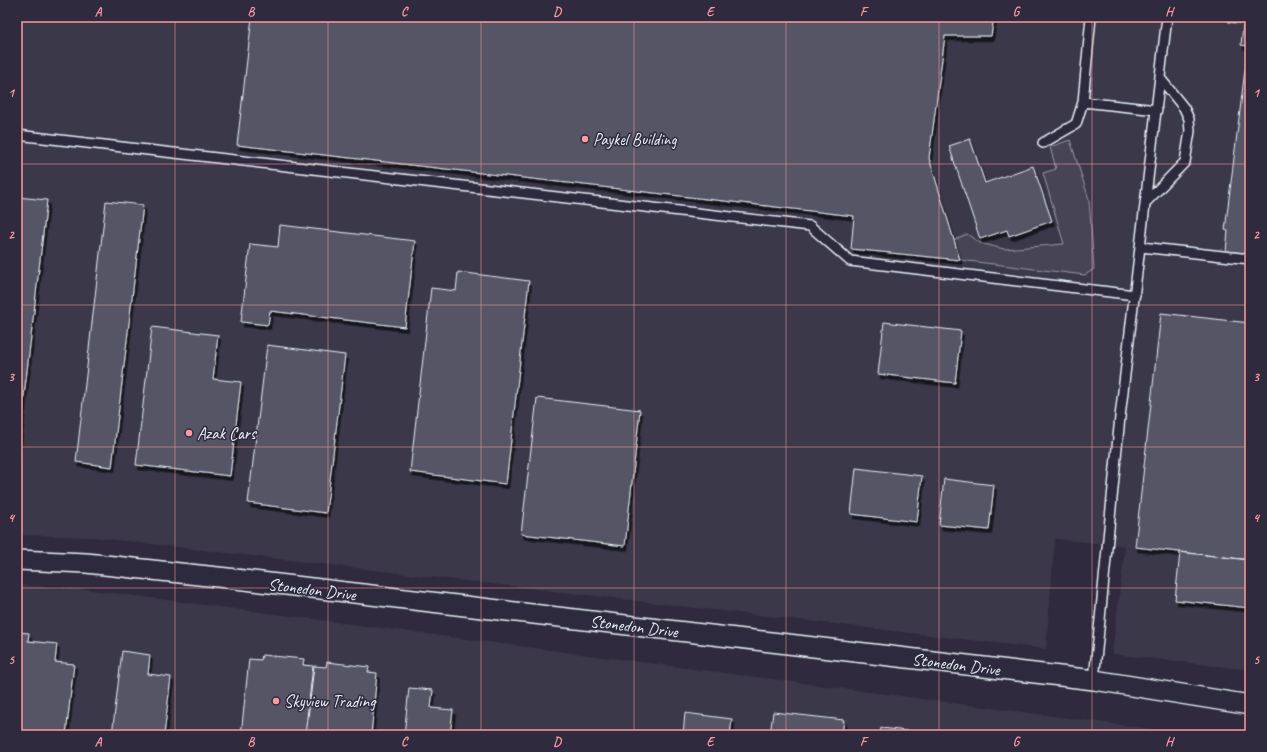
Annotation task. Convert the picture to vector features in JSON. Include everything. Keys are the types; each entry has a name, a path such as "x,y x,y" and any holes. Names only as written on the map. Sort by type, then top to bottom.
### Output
{"street":[{"name":"Stonedon Drive","path":"17,560 86,563 227,578 1094,680 1250,705"}],"lane":[{"path":"1043,143 1076,124 1083,102 1091,17"},
{"path":"1094,680 1107,544 1167,17"},
{"path":"1232,17 1244,18"},
{"path":"1146,202 1185,162 1190,131 1189,119 1184,108 1160,78"},
{"path":"1083,102 1157,110"},
{"path":"17,135 810,226 850,262 1135,296"},
{"path":"1141,247 1250,259"}],"shaded area":[{"path":"17,17 1250,17 1250,670 1112,654 1125,546 1055,539 1046,649 91,537 17,535"},
{"path":"1070,140 1089,199 1094,269 1085,275 960,260 954,240 967,234 980,243 1004,249 1064,244 1043,173 1056,169 1050,147"},
{"path":"17,585 84,589 1199,735 17,735"}],"building":[{"name":"Paykel Building","path":"252,17 994,17 991,36 945,36 929,158 960,260 851,249 854,216 237,145"},
{"path":"1244,17 1250,17 1250,254 1226,251 1228,231 1225,230 1248,46 1241,45"},
{"path":"970,139 985,183 1033,166 1052,221 1009,236 1007,230 980,239 949,146"},
{"path":"17,197 47,200 17,456"},
{"path":"106,201 143,205 112,467 76,462"},
{"path":"280,225 415,241 405,327 270,311 268,325 241,322 250,244 278,247"},
{"path":"458,272 529,281 506,484 410,472 431,288 456,291"},
{"path":"1161,313 1250,323 1250,560 1135,547"},
{"path":"884,322 961,331 955,383 878,374"},
{"path":"152,327 218,335 213,379 241,382 230,476 136,465"},
{"path":"267,345 345,355 326,513 248,503"},
{"path":"537,398 640,410 625,546 521,534"},
{"path":"856,468 922,476 917,522 851,514"},
{"path":"944,479 994,485 989,530 939,525"},
{"path":"1180,552 1250,560 1250,608 1175,600"},
{"path":"17,632 29,633 28,641 57,644 55,662 74,664 66,735 17,735 19,723 17,722"},
{"path":"122,651 150,655 148,674 171,677 164,735 112,735"},
{"path":"262,655 304,659 303,665 313,666 305,735 241,735 249,659 261,660"},
{"path":"327,662 369,667 368,672 377,673 371,735 306,735 314,666 326,667"},
{"path":"409,688 433,690 431,708 453,710 450,735 404,735"},
{"path":"773,712 844,720 842,735 770,735"},
{"path":"685,713 732,719 730,735 683,735"},
{"path":"881,728 942,735 880,735"}],"place":[{"name":"Paykel Building","path":"585,139"},
{"name":"Azak Cars","path":"189,433"},
{"name":"Skyview Trading","path":"276,701"}]}
